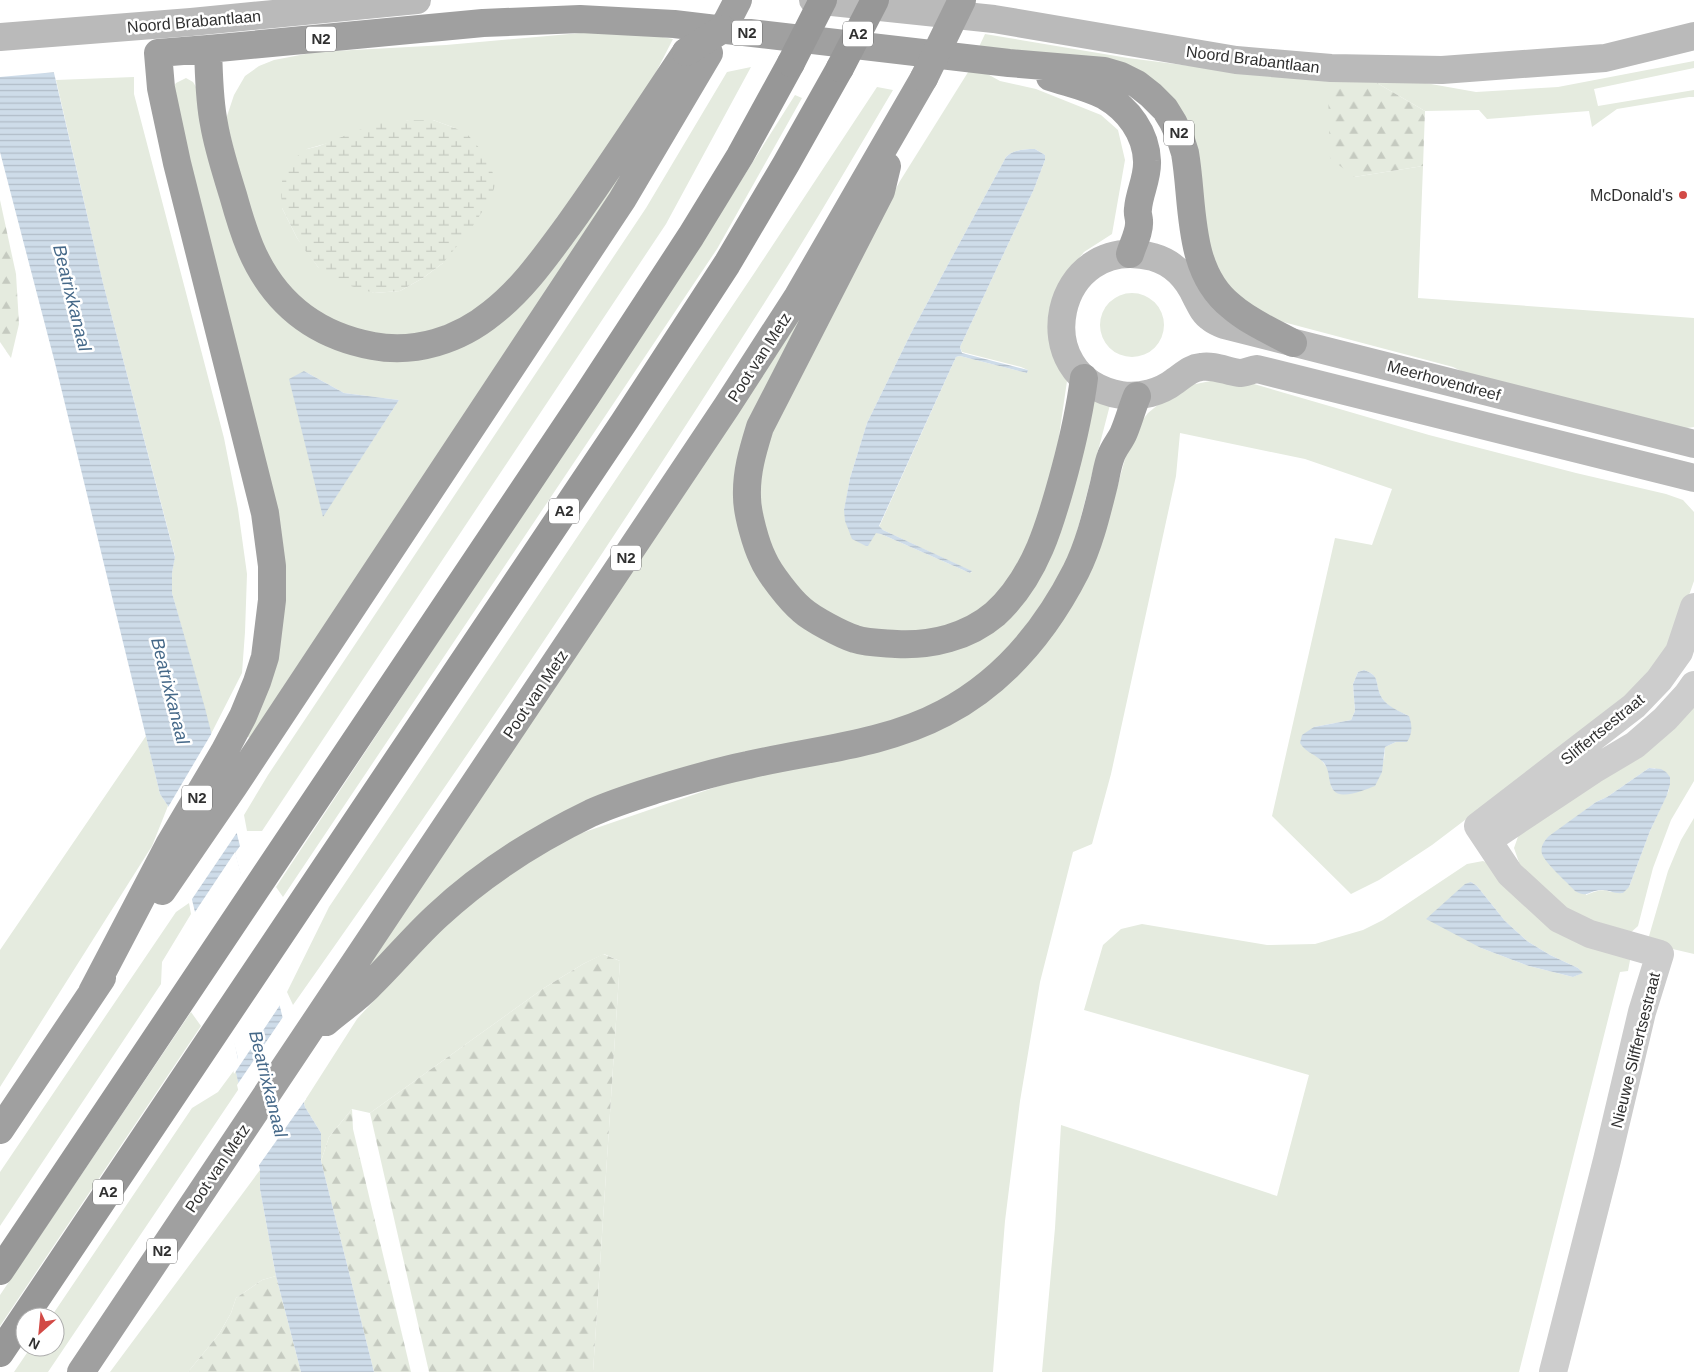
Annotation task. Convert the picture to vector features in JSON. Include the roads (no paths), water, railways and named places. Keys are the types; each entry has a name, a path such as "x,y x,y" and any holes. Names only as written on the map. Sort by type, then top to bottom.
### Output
{"highway":[{"name":"N2","path":"208,49 213,122 244,232 260,267 275,290 296,312 324,331 356,343 386,348 417,348 442,341 470,329 493,313 534,273 698,53 723,28 738,0"},
{"path":"0,1271 691,236 740,156 823,0"},
{"name":"A2","path":"0,1353 624,422 722,272 840,68 875,0"},
{"name":"Poot van Metz","path":"81,1372 727,406 798,296 898,126 962,0"},
{"name":"N2","path":"0,1130 92,992 173,857 243,716 265,657 272,600 272,566 264,513 175,154 161,88 158,52 484,23 580,19 674,24 1009,63 1104,71 1121,76 1137,84 1166,109 1180,137 1188,170 1197,247 1205,273 1215,290 1239,313 1293,343"},
{"name":"N2","path":"173,857 234,786 622,200 698,53"},
{"name":"N2","path":"1009,63 1103,95 1128,114 1135,123 1141,135 1147,160 1147,173 1137,211 1128,221 1123,254"},
{"name":"N2","path":"898,126 881,191 760,427 749,464 747,498 752,527 762,559 779,584 802,610 828,626 855,639 912,645 941,641 971,631 994,614 1013,595 1037,556 1055,507 1081,406 1084,378"},
{"name":"N2","path":"301,1043 366,989 419,934 489,872 567,825 611,805 694,778 748,765 841,747 891,734 944,713 980,690 1011,663 1034,637 1076,570 1095,518 1111,455 1110,430 1128,390"}],"main road":[{"name":"Noord Brabantlaan","path":"0,37 191,22 417,0"},
{"name":"Noord Brabantlaan","path":"813,0 994,19 1236,60 1331,68 1442,70 1604,58 1694,36"},
{"name":"Meerhovendreef","path":"1123,254 1155,258 1175,267 1190,284 1200,306 1211,318 1224,325 1694,444"},
{"path":"1123,254 1125,264 1121,269 1102,277 1094,284 1080,304 1076,328 1079,343 1089,361 1128,390 1101,389 1084,378 1071,363 1062,340 1062,312 1066,298 1075,283 1085,270 1107,257 1123,254"},
{"name":"Meerhovendreef","path":"1128,390 1167,387 1187,362 1201,367 1212,367 1241,373 1257,369 1694,478"}],"street":[{"name":"Sliffertsestraat","path":"1483,833 1634,706 1659,680 1679,652 1694,607"},
{"name":"Sliffertsestraat","path":"1483,833 1635,745 1665,719 1694,685"},
{"name":"Nieuwe Sliffertsestraat","path":"1483,833 1510,874 1560,919 1590,934 1660,954 1642,1012 1607,1160 1553,1372"}],"water":[{"name":"Beatrixkanaal","path":"0,0 37,0 103,283 175,557 172,573 172,593 205,708 240,846 235,853 257,935 263,939 305,1107 321,1133 321,1161 374,1372 301,1372 276,1276 260,1189 260,1170 235,1069 239,1064 222,983 210,974 170,809 160,794 55,363 0,152"},
{"path":"1035,149 1045,155 1045,160 1034,189 960,347 962,353 1028,370 1027,373 960,356 956,357 879,526 883,530 972,571 970,573 881,534 876,533 868,546 866,546 852,539 845,521 844,510 850,478 867,423 911,333 1006,157 1019,150"},
{"path":"304,371 344,393 399,400 323,517 289,379"},
{"path":"1364,670 1370,672 1375,678 1384,701 1394,709 1409,716 1411,732 1407,742 1396,742 1385,747 1382,772 1375,786 1352,794 1340,794 1332,788 1324,763 1306,750 1300,743 1302,735 1314,727 1351,720 1355,711 1353,684 1358,672"},
{"path":"1649,768 1661,769 1666,772 1670,777 1670,784 1629,887 1623,893 1599,890 1583,894 1575,891 1544,858 1542,847 1544,842 1549,836 1596,802 1607,797"},
{"path":"1471,882 1477,886 1505,921 1527,941 1550,955 1578,968 1583,973 1573,977 1529,966 1481,948 1426,919 1465,884"}],"place":[{"name":"McDonald's","path":"1683,195"}]}
